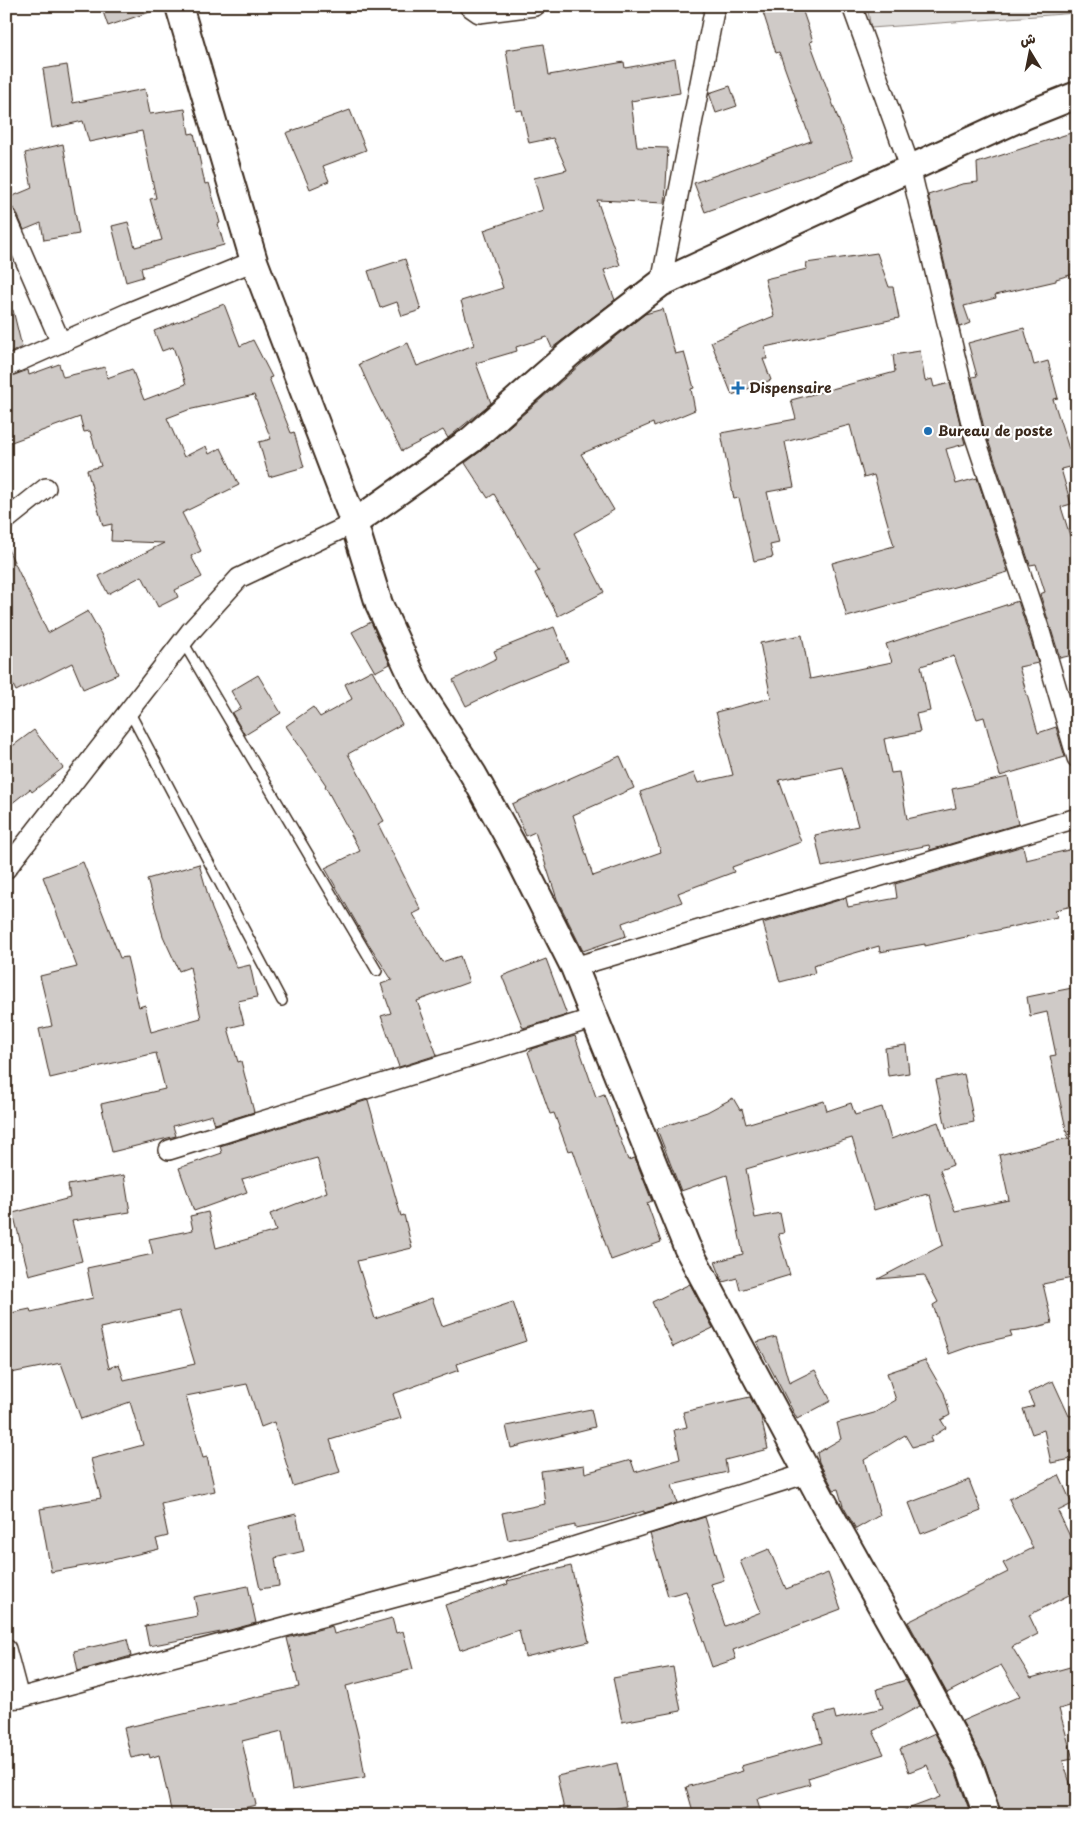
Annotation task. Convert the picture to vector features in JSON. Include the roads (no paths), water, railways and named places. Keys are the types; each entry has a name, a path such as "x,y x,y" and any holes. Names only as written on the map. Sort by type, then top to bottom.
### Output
{"street":[{"path":"179,6 254,262 354,523 379,604 417,688 477,782 512,844 574,967 687,1247 808,1473 970,1767 987,1815"},
{"path":"469,6 479,13 535,6"},
{"path":"661,283 715,6"},
{"path":"852,6 910,168 973,431 1039,628 1077,758"},
{"path":"6,870 183,642 239,578 354,523 472,440 570,353 661,283 1024,116 1077,95"},
{"path":"6,216 62,343"},
{"path":"6,367 130,312 254,262"},
{"path":"6,520 46,488"},
{"path":"574,967 1077,818"},
{"path":"169,1150 594,1018"},
{"path":"6,1649 13,1699 516,1566 808,1473"}],"lane":[{"path":"183,642 376,971"},
{"path":"129,711 282,1001"}],"place":[{"name":"Dispensaire","path":"738,388"},
{"name":"Bureau de poste","path":"928,431"}]}
